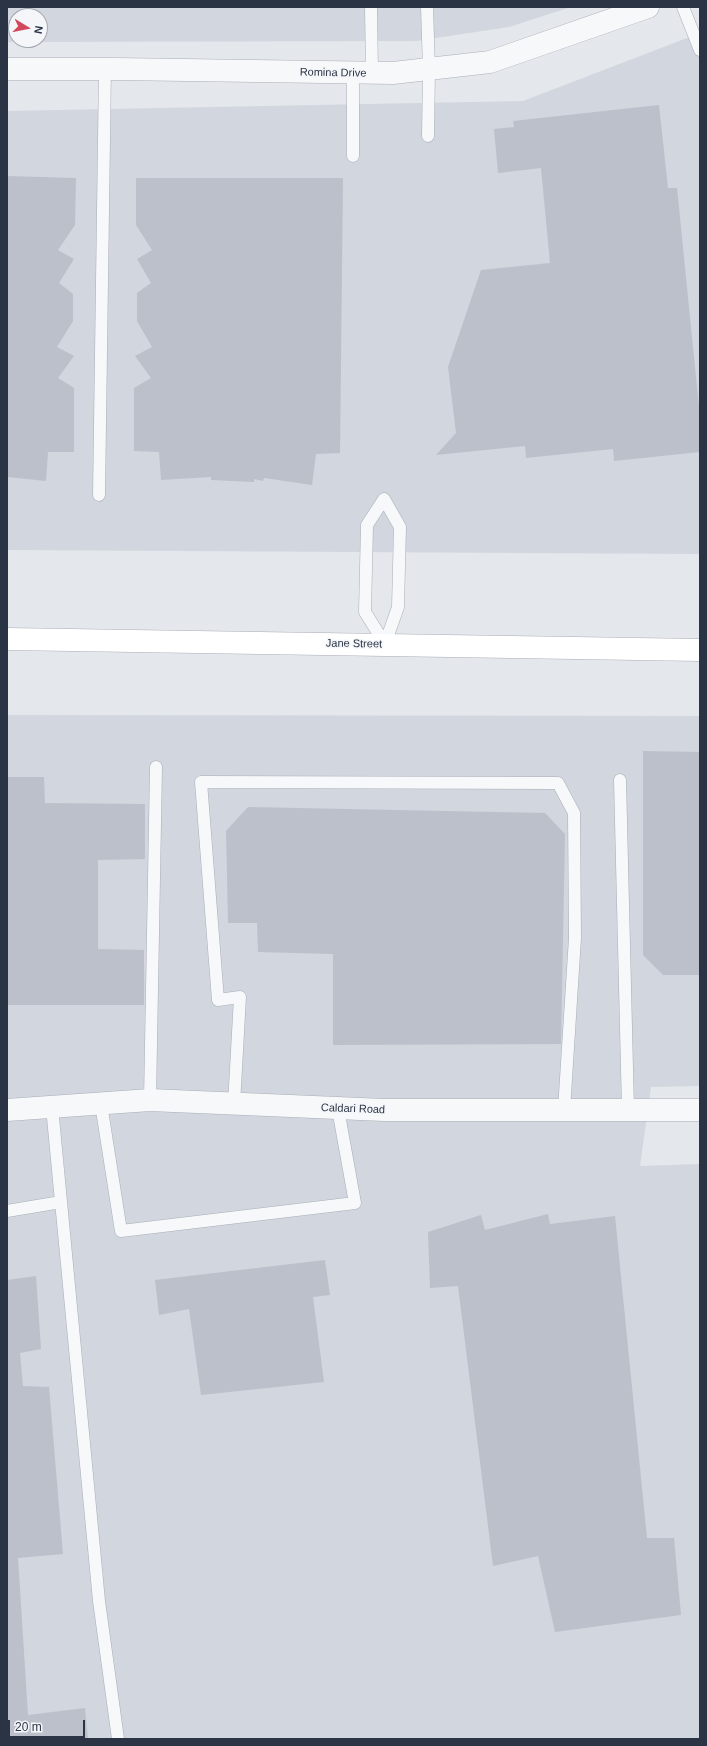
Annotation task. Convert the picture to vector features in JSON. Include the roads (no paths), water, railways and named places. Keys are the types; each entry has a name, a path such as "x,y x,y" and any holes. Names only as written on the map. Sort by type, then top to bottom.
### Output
{"main road":[{"name":"Jane Street","path":"7,639 700,650"}],"street":[{"name":"Romina Drive","path":"7,69 105,68 393,73 490,62 648,7"},
{"name":"Caldari Road","path":"7,1110 150,1100 384,1110 700,1110"}],"lane":[{"path":"353,156 371,7"},
{"path":"427,7 429,69 428,136"},
{"path":"683,7 700,50"},
{"path":"99,495 105,68"},
{"path":"384,499 400,527 398,607 385,644 365,612 367,525 384,499"},
{"path":"150,1100 156,767"},
{"path":"620,780 628,1110"},
{"path":"234,1104 240,997 218,1000 201,782 558,783 574,813 575,938 564,1110"},
{"path":"101,1104 121,1231 355,1203 338,1109"},
{"path":"52,1107 100,1601 118,1739"},
{"path":"7,1211 61,1202"}]}
